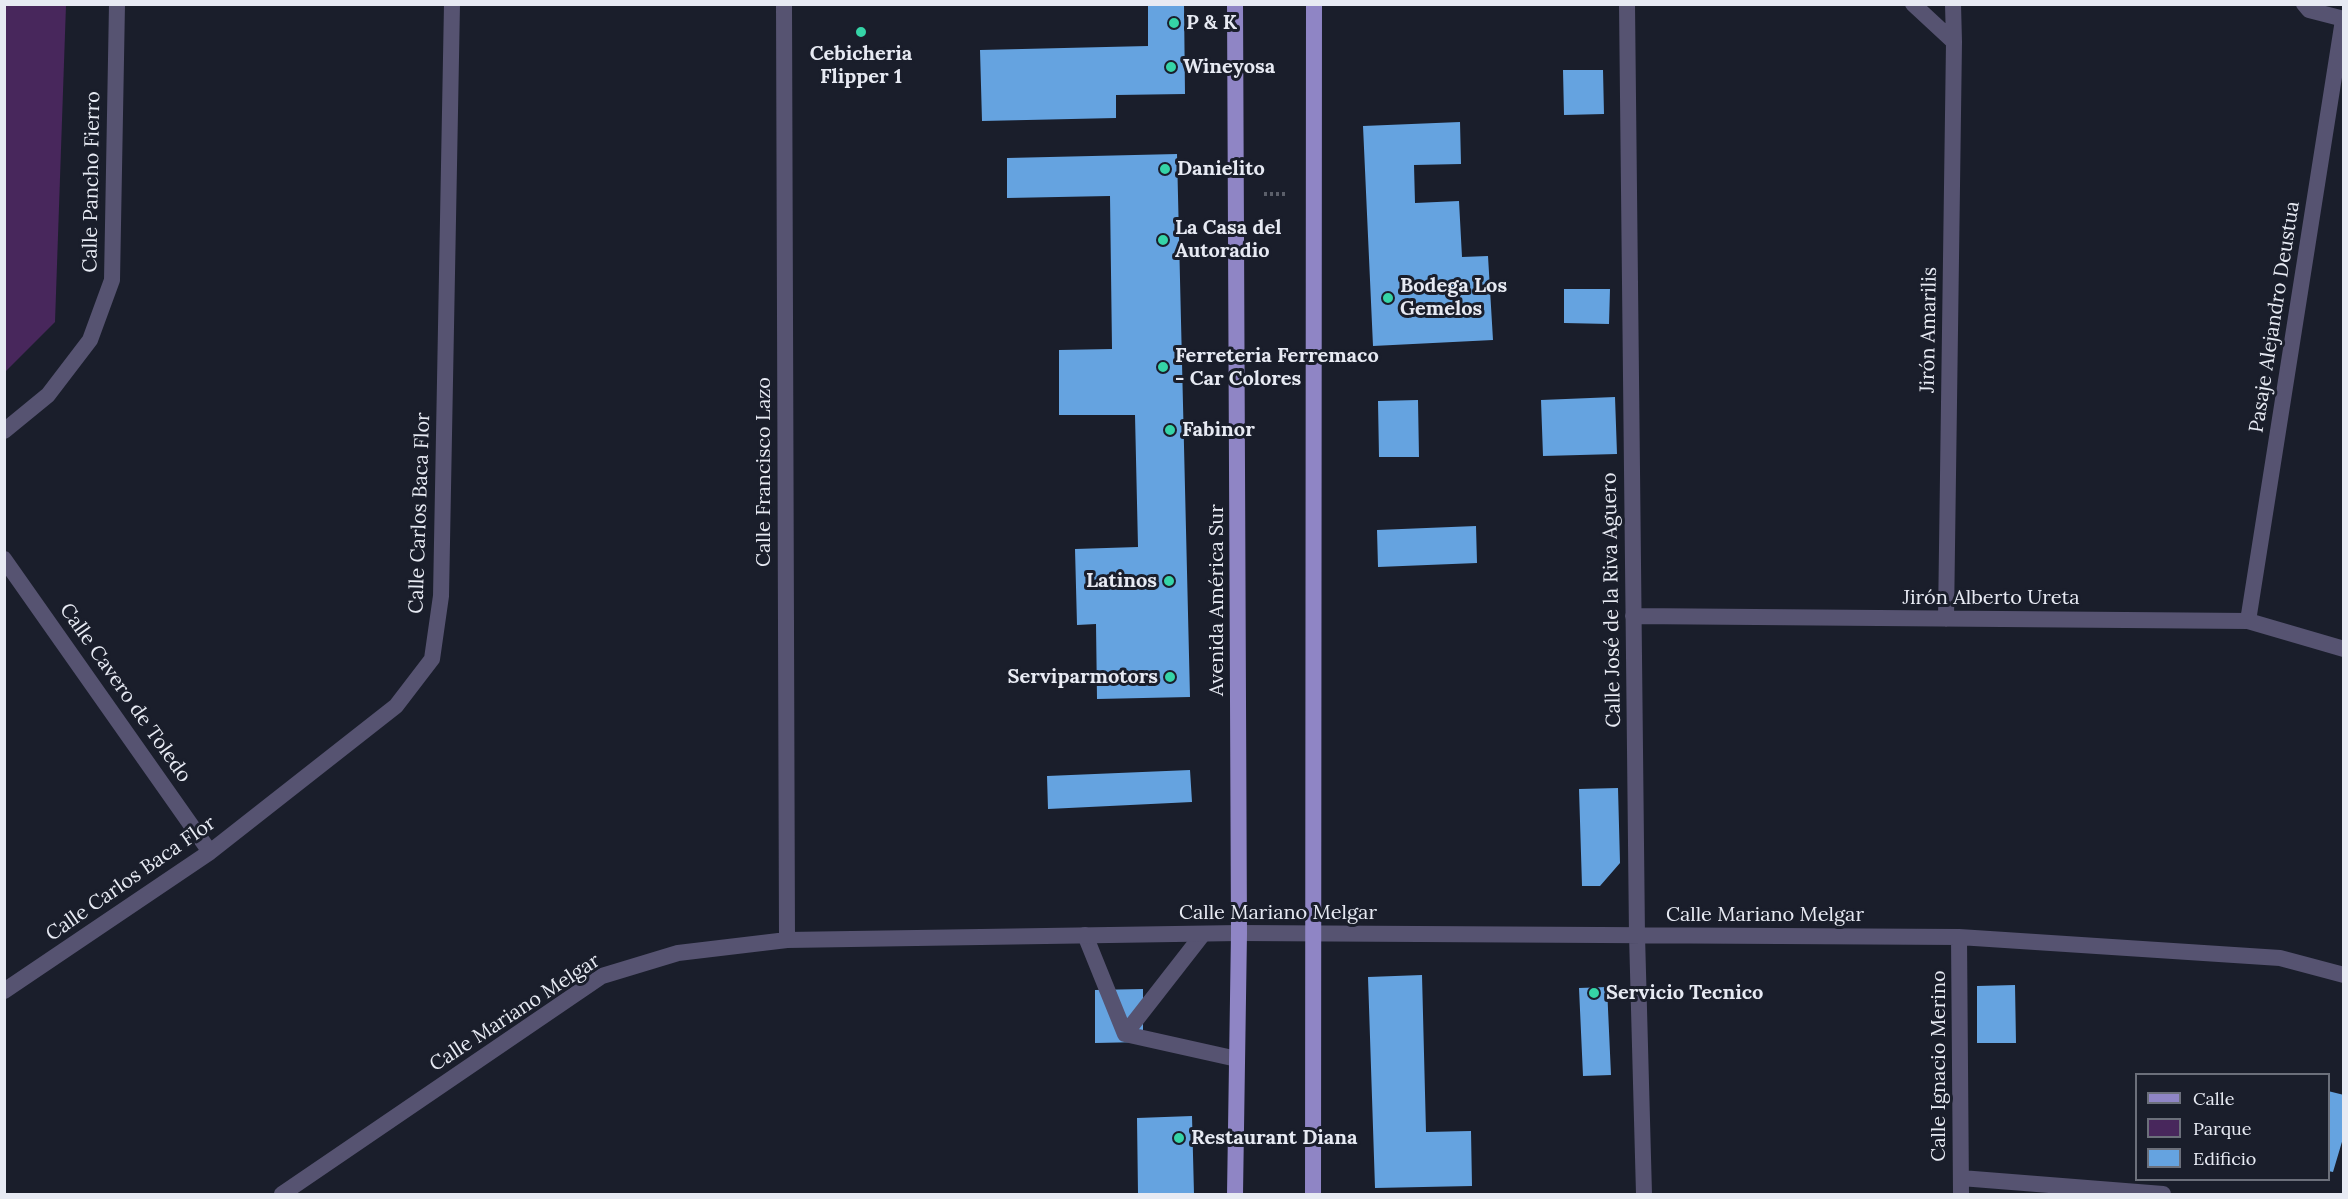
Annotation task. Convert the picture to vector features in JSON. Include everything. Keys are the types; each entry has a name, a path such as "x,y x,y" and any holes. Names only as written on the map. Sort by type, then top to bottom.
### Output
{"main road":[{"name":"Avenida América Sur","path":"1235,4 1239,933 1235,1194"},
{"path":"1313,1194 1314,4"}],"street":[{"name":"Calle Pancho Fierro","path":"4,431 48,395 90,340 112,280 117,4"},
{"name":"Calle Carlos Baca Flor","path":"4,991 210,852 396,706 432,658 441,596 452,4"},
{"name":"Calle Francisco Lazo","path":"784,4 787,940"},
{"name":"Calle José de la Riva Aguero","path":"1627,4 1637,935 1644,1194"},
{"path":"1913,4 1954,42"},
{"name":"Jirón Amarilis","path":"1947,619 1953,4"},
{"name":"Pasaje Alejandro Deustua","path":"2248,621 2343,20 2309,10 2304,4"},
{"name":"Calle Cavero de Toledo","path":"4,559 210,852"},
{"name":"Jirón Alberto Ureta","path":"1633,616 2248,621 2343,649"},
{"name":"Calle Mariano Melgar","path":"282,1194 602,976 678,953 787,940 1239,933 1959,937 2280,958 2343,975"},
{"path":"1125,1034 1203,934"},
{"path":"1085,935 1125,1034"},
{"name":"Calle Ignacio Merino","path":"1959,937 1961,1186"},
{"path":"1125,1034 1237,1059"},
{"path":"1961,1186 2163,1194"}],"path":[{"path":"1236,194 1314,194"}],"green space":[{"path":"5,4 66,5 55,322 5,372"}],"building":[{"path":"1148,4 1184,4 1185,94 1116,95 1116,118 982,121 980,50 1148,46"},
{"path":"1563,70 1603,70 1604,114 1564,115"},
{"path":"1460,122 1461,164 1414,165 1415,203 1459,201 1462,257 1488,256 1493,340 1373,346 1363,126"},
{"path":"1177,154 1190,697 1097,699 1096,624 1077,625 1075,549 1138,547 1135,415 1059,415 1059,350 1112,349 1110,196 1007,198 1007,158"},
{"path":"1564,289 1610,289 1609,324 1564,323"},
{"path":"1615,397 1617,454 1543,456 1541,400"},
{"path":"1418,400 1419,457 1379,457 1378,401"},
{"path":"1476,526 1477,563 1378,567 1377,530"},
{"path":"1190,770 1192,802 1048,809 1047,776"},
{"path":"1618,788 1620,863 1600,886 1582,886 1579,789"},
{"path":"1422,975 1426,1132 1471,1131 1472,1186 1375,1188 1368,977"},
{"path":"2015,985 2016,1043 1977,1043 1977,986"},
{"path":"1607,987 1611,1075 1583,1076 1579,988"},
{"path":"1143,989 1143,1042 1095,1043 1095,990"},
{"path":"2330,1092 2344,1095 2344,1135 2333,1172 2330,1171"},
{"path":"1192,1116 1194,1194 1138,1194 1137,1118"}],"place":[{"name":"P & K","path":"1174,23"},
{"name":"Cebicheria Flipper 1","path":"861,32"},
{"name":"Wineyosa","path":"1171,67"},
{"name":"Danielito","path":"1165,169"},
{"name":"La Casa del Autoradio","path":"1163,240"},
{"name":"Bodega Los Gemelos","path":"1388,298"},
{"name":"Ferreteria Ferremaco - Car Colores","path":"1163,367"},
{"name":"Fabinor","path":"1170,430"},
{"name":"Latinos","path":"1169,581"},
{"name":"Serviparmotors","path":"1170,677"},
{"name":"Servicio Tecnico","path":"1594,993"},
{"name":"Restaurant Diana","path":"1179,1138"}]}
